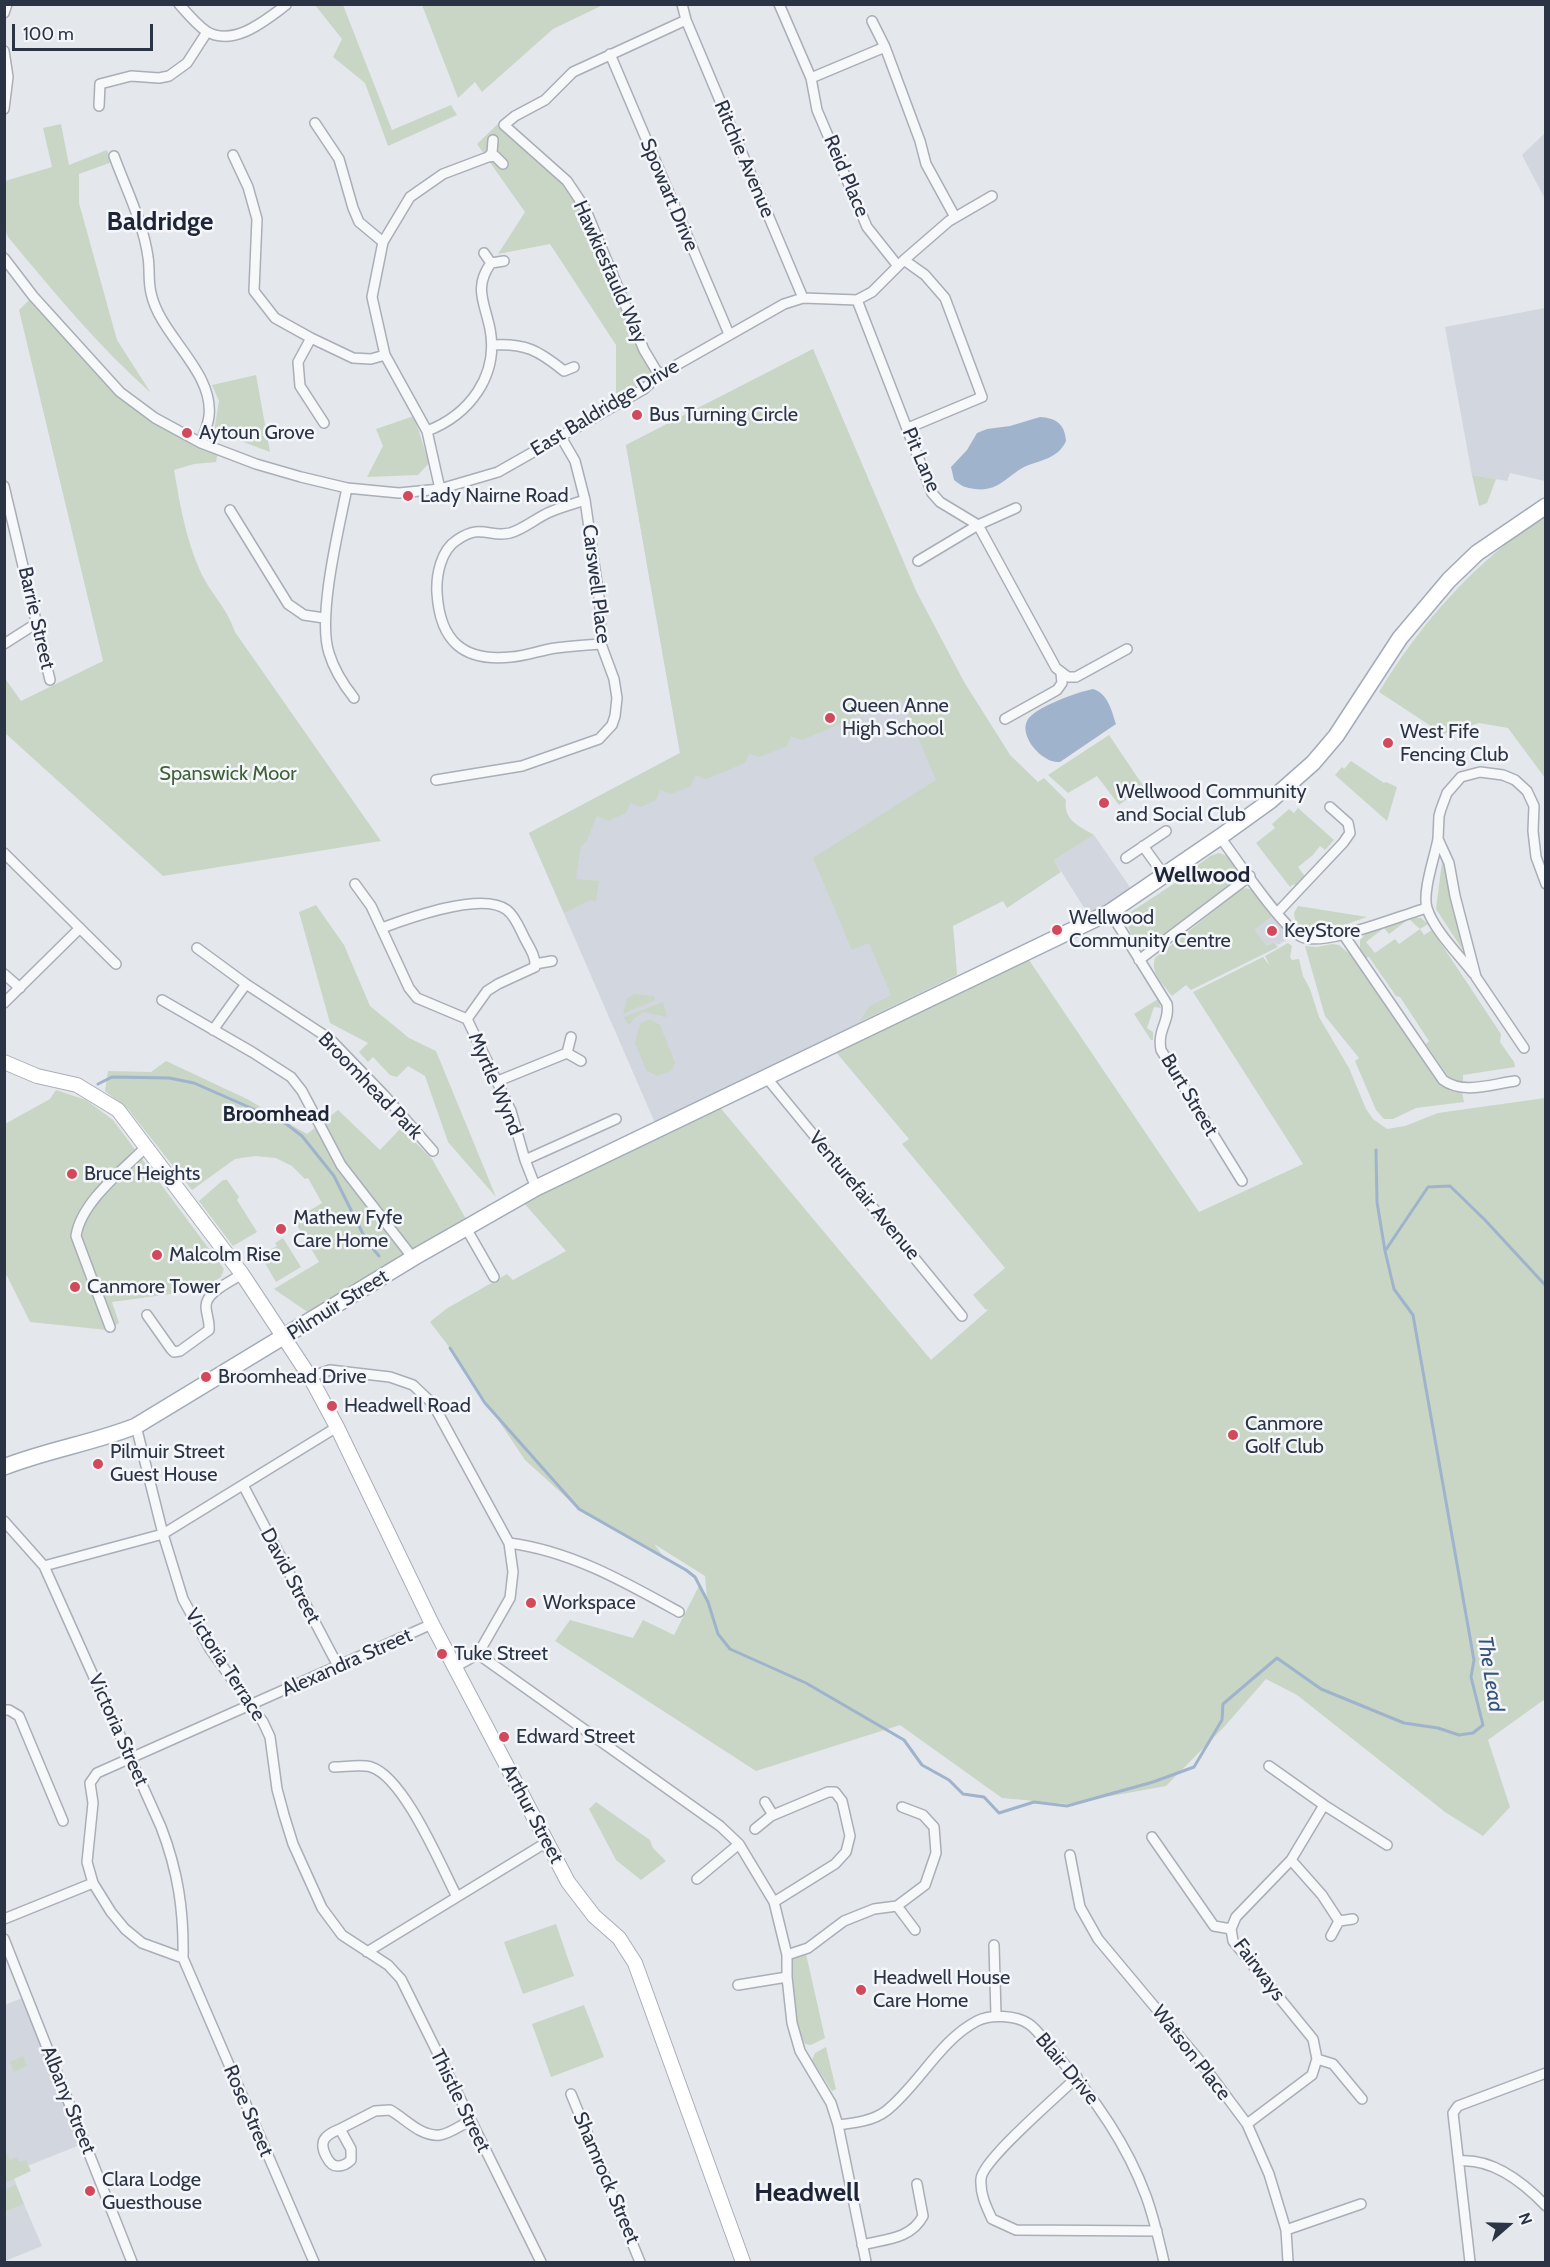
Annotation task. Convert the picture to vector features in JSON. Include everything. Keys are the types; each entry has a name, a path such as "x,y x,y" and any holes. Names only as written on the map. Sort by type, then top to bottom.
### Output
{"main road":[{"name":"Pilmuir Street","path":"4,1467 32,1456 113,1435 136,1426 413,1258 536,1188 1110,912 1270,801 1313,763 1336,736 1400,638 1449,580 1477,553 1545,506"}],"street":[{"path":"4,13 8,4"},
{"path":"179,4 207,32 227,36 252,29 286,4"},
{"name":"Ritchie Avenue","path":"682,4 686,20 803,298"},
{"name":"Reid Place","path":"779,4 811,78 817,110 867,227 901,263 925,275 945,297 982,397 908,428"},
{"path":"610,54 686,20"},
{"path":"872,21 885,47 920,141 926,164 955,217"},
{"path":"99,106 100,84 131,76 159,78 170,76 187,63 207,32"},
{"path":"811,78 885,47"},
{"path":"4,51 8,78 4,109"},
{"name":"Hawkiesfauld Way","path":"610,54 573,72 545,100 515,116 504,125 567,181 585,207 644,350 659,375"},
{"name":"Spowart Drive","path":"610,54 729,334"},
{"path":"315,123 339,159 359,222 383,242"},
{"path":"488,157 492,153 493,140"},
{"path":"233,155 248,187 257,219 254,291 275,318 311,338 352,358 371,359 385,355"},
{"path":"114,156 141,227 148,256 151,293 160,318 198,374 207,396 209,416 201,443"},
{"path":"440,489 427,431 385,355 372,297 383,242 410,197 443,174 488,157 495,156 503,164"},
{"path":"857,300 872,292 901,263 955,217 992,196"},
{"path":"484,253 491,263"},
{"name":"East Baldridge Drive","path":"4,258 33,296 120,392 155,418 201,443 264,466 347,488 399,493 440,489 498,472 644,389 659,375 784,303 803,298 857,300"},
{"path":"491,263 504,261"},
{"path":"427,431 457,415 480,391 488,373 492,345 491,331 481,292 482,281 491,263"},
{"name":"Pit Lane","path":"857,300 932,493 940,502 978,525"},
{"path":"311,338 298,362 300,386 324,423"},
{"path":"492,345 525,346 549,358 561,376 574,368"},
{"name":"Carswell Place","path":"436,780 522,766 599,739 612,724 615,716 617,698 614,679 602,644 600,604 585,500 574,461 561,437"},
{"name":"Barrie Street","path":"4,486 50,680"},
{"path":"347,488 324,618 328,651 338,676 354,698"},
{"path":"585,500 549,512 509,533 479,530 455,541 445,552 441,566 437,590 438,604 453,642 460,650 480,657 511,657 556,648 602,644"},
{"path":"918,561 978,525 1016,508"},
{"path":"230,510 288,604 304,615 324,618"},
{"path":"978,525 1051,659 1061,673 1068,677 1076,676 1127,650"},
{"path":"4,644 36,623"},
{"path":"1005,719 1057,690 1062,683 1061,673"},
{"path":"1524,1048 1426,908 1427,890 1438,839 1439,816 1447,793 1461,777 1480,772 1503,775 1515,780 1527,791 1534,806 1533,831 1536,857 1545,884"},
{"path":"1277,913 1350,833 1348,823 1330,807"},
{"path":"1126,858 1166,831"},
{"path":"1220,837 1277,913 1294,932 1302,937 1325,939 1426,908"},
{"path":"1438,839 1449,863 1455,897 1476,977"},
{"path":"1143,846 1164,875"},
{"path":"4,853 116,964"},
{"path":"1139,960 1250,876"},
{"name":"Myrtle Wynd","path":"355,884 382,928 409,988 417,998 468,1019 511,1111 525,1160 536,1188"},
{"path":"382,928 422,913 492,903 508,910 520,927 536,964"},
{"name":"Burt Street","path":"1110,912 1167,1004 1167,1015 1159,1039 1161,1050 1242,1181"},
{"path":"4,1003 80,928"},
{"path":"1343,934 1443,1080 1453,1087 1464,1088 1515,1081"},
{"name":"Broomhead Park","path":"197,948 246,984 330,1039 384,1095 433,1151"},
{"path":"468,1019 487,991 531,970 536,964 552,961"},
{"path":"4,974 20,988"},
{"path":"213,1030 246,984"},
{"path":"162,1000 291,1077 302,1092 341,1165 413,1258"},
{"path":"567,1053 571,1037"},
{"path":"498,1081 567,1053"},
{"path":"567,1053 581,1062"},
{"path":"4,1062 37,1076 77,1084 118,1110 242,1274 284,1338"},
{"name":"Venturefair Avenue","path":"766,1077 962,1316"},
{"path":"525,1160 616,1119"},
{"path":"110,1327 76,1236 77,1226 83,1214 103,1190 146,1147"},
{"path":"466,1228 494,1277"},
{"path":"147,1316 171,1349 174,1352 180,1351 209,1330 206,1306 211,1295 242,1274"},
{"name":"Arthur Street","path":"284,1338 310,1377 337,1427 432,1624 575,1892 594,1916 619,1938 635,1963 743,2262"},
{"path":"310,1377 330,1370 390,1377 413,1385 433,1404 509,1543 513,1572 510,1598 478,1654 455,1667"},
{"name":"Victoria Terrace","path":"136,1426 163,1534 183,1599 210,1649 252,1705 270,1737 277,1789 284,1815 308,1879 322,1908 342,1935 367,1952"},
{"path":"44,1566 163,1534 337,1427"},
{"name":"David Street","path":"243,1485 338,1666"},
{"name":"Victoria Street","path":"4,1521 44,1566 173,1858 181,1904 183,1958"},
{"path":"509,1543 537,1547 608,1573 680,1612"},
{"name":"Alexandra Street","path":"93,1883 87,1862 93,1803 90,1784 97,1773 432,1624"},
{"path":"478,1654 720,1826 739,1844 774,1902 787,1955 792,2023 800,2051 831,2103 838,2125 866,2262"},
{"path":"4,1710 9,1710 19,1716 63,1821"},
{"path":"1269,1766 1324,1805 1387,1845"},
{"path":"334,1767 371,1767 387,1776 405,1797 457,1897"},
{"path":"755,1829 773,1815 828,1792 835,1792 842,1801 850,1836 846,1852 835,1864 774,1902"},
{"path":"765,1802 773,1815"},
{"name":"Fairways","path":"1317,2059 1313,2039 1233,1941 1231,1929 1236,1917 1291,1860 1324,1805"},
{"path":"787,1955 808,1948 844,1922 874,1909 897,1906 925,1885 936,1853 934,1827 923,1815 902,1807"},
{"path":"1152,1837 1214,1926 1231,1929"},
{"path":"367,1952 547,1842"},
{"path":"697,1879 739,1844"},
{"name":"Watson Place","path":"1070,1855 1080,1908 1098,1939 1200,2061 1247,2124 1269,2174 1286,2230 1288,2262"},
{"path":"1291,1860 1322,1895 1339,1921"},
{"path":"4,1919 93,1883 125,1929 142,1943 183,1958"},
{"path":"897,1906 915,1930"},
{"path":"1339,1921 1353,1919"},
{"path":"1331,1936 1339,1921"},
{"name":"Albany Street","path":"4,1938 132,2262"},
{"path":"838,2125 860,2122 885,2111 957,2035 977,2021 996,2015 994,1945"},
{"name":"Thistle Street","path":"367,1952 388,1965 401,1980 540,2262"},
{"name":"Rose Street","path":"183,1958 314,2262"},
{"path":"738,1985 787,1977"},
{"name":"Blair Drive","path":"996,2015 1028,2023 1077,2077 1100,2108 1120,2140 1146,2196 1164,2262"},
{"path":"1247,2124 1312,2074 1317,2059 1333,2064 1362,2099"},
{"path":"1470,2262 1453,2113 1458,2106 1545,2073"},
{"path":"1077,2077 995,2155 981,2176 982,2198 992,2219 1016,2230 1157,2231"},
{"name":"Shamrock Street","path":"571,2094 640,2262"},
{"path":"340,2129 382,2109 390,2110 423,2132 432,2134 441,2135 470,2121"},
{"path":"1459,2161 1481,2163 1498,2168 1520,2182 1545,2206"},
{"path":"862,2245 909,2233 915,2228 923,2216 917,2184"},
{"path":"1286,2230 1361,2205"}],"shaded area":[{"path":"1545,133 1545,199 1522,155"},
{"path":"1545,308 1545,481 1510,473 1507,481 1472,475 1445,327"},
{"name":"Queen Anne High School","path":"813,349 916,591 964,682 1010,755 953,926 957,975 655,1123 529,833 680,753 626,445"},
{"path":"1094,835 1132,890 1088,914 1054,860"},
{"path":"1274,915 1289,938 1278,945 1274,942 1267,946 1255,930"},
{"path":"27,1996 85,2143 12,2172 16,2184 5,2189 5,2005"},
{"path":"24,2204 42,2246 5,2261 5,2212"}],"green space":[{"path":"315,5 343,5 392,130 451,105 457,115 388,146 365,83 333,57 342,39"},
{"path":"422,5 603,5 553,29 482,92 475,82 458,98"},
{"path":"503,119 569,183 659,375 616,397 616,345 550,244 498,254 525,212 477,144"},
{"path":"61,124 69,165 107,150 112,162 79,174 79,203 117,340 151,393 76,318 8,237 5,229 5,181 52,167 43,128"},
{"name":"Spanswick Moor","path":"33,296 120,392 155,418 219,448 216,462 194,464 174,470 184,522 196,561 235,632 381,841 163,876 5,733 4,677 21,701 103,661 19,310"},
{"path":"813,349 916,591 964,682 1010,755 1038,782 1044,778 1066,800 1067,813 1073,822 1094,835 1054,860 1061,872 1007,908 1003,901 953,926 957,975 860,1021 869,1007 891,995 869,943 852,950 813,858 936,780 901,698 802,740 791,736 787,746 760,757 749,754 745,763 706,779 695,775 691,786 671,794 660,790 656,800 641,807 630,803 626,813 608,821 597,816 586,842 581,846 576,879 599,881 596,901 590,900 564,913 529,833 680,753 626,445"},
{"path":"256,375 270,452 214,431 219,401 212,385"},
{"path":"414,416 429,463 418,475 367,477 383,446 376,429"},
{"path":"1472,475 1496,479 1487,503 1479,506"},
{"path":"1545,515 1545,778 1508,728 1479,723 1443,734 1379,692 1413,641 1452,594 1496,552"},
{"path":"1109,735 1144,787 1119,805 1097,776 1068,793 1048,775"},
{"path":"1351,761 1384,783 1397,787 1387,821 1335,775"},
{"path":"1298,808 1334,840 1325,850 1320,846 1298,867 1306,878 1297,888 1294,884 1290,887 1256,843 1275,828 1272,824 1289,809 1294,813"},
{"path":"1219,853 1229,858 1234,866 1235,876 1230,885 1151,946 1141,946 1128,927 1129,913 1175,883 1210,856"},
{"path":"1443,854 1464,949 1464,952 1436,909"},
{"path":"1241,889 1256,891 1274,915 1255,930 1267,946 1274,942 1278,947 1191,990 1186,985 1172,996 1161,983 1154,969 1155,958"},
{"path":"316,905 344,945 370,1006 409,1038 436,1051 496,1197 448,1142 425,1076 408,1066 397,1077 390,1075 373,1057 368,1062 359,1052 368,1043 330,1023 299,912"},
{"path":"1298,906 1367,917 1336,928 1313,932 1304,930 1297,924 1294,913"},
{"path":"1410,917 1421,918 1428,924 1420,929 1424,935 1432,930 1501,1034 1500,1042 1515,1067 1463,1075 1463,1085 1460,1086 1450,1079 1426,1044 1429,1041 1400,997 1396,996 1369,957 1366,958 1360,950 1360,940 1367,932","holes":["1409,919 1420,929 1399,944 1395,939 1375,953 1366,942 1384,928 1389,934"]},
{"name":"Canmore Golf Club","path":"1288,943 1292,946 1290,957 1292,960 1299,959 1319,1017 1349,1068 1366,1109 1373,1119 1387,1129 1405,1126 1438,1113 1545,1098 1545,1699 1488,1740 1510,1807 1483,1836 1445,1812 1297,1695 1266,1679 1224,1727 1166,1786 1067,1804 1002,1798 900,1725 756,1771 555,1641 570,1620 633,1638 643,1620 674,1635 699,1586 707,1600 705,1576 654,1544 664,1557 579,1509 525,1460 430,1322 446,1309 507,1274 513,1280 566,1251 523,1202 718,1105 931,1360 989,1309 986,1310 973,1295 1005,1268 902,1144 909,1139 835,1051 1029,960 1199,1212 1303,1164 1193,992 1263,957 1270,966 1265,956"},
{"path":"1339,945 1352,956 1434,1077 1450,1091 1462,1092 1464,1102 1416,1108 1393,1119 1384,1119 1376,1110 1355,1061 1359,1058 1325,1016 1305,946 1317,947"},
{"path":"635,994 654,996 655,1000 623,1014 627,998"},
{"path":"1158,999 1161,1008 1154,1007 1147,1028 1153,1032 1153,1040 1151,1040 1134,1014"},
{"path":"663,1002 667,1017 644,1012 634,1018 630,1024 624,1017"},
{"path":"650,1019 660,1025 675,1063 671,1071 657,1076 646,1070 635,1043 640,1024"},
{"path":"166,1061 247,1099 307,1134 338,1110 380,1150 401,1128 432,1159 466,1219 309,1313 274,1289 319,1262 294,1220 322,1203 308,1178 305,1179 292,1166 276,1158 255,1156 235,1159 192,1190 128,1109 105,1091 108,1071 151,1072"},
{"path":"56,1090 86,1100 113,1120 224,1269 221,1277 200,1290 112,1302 119,1323 107,1330 30,1322 5,1275 5,1124 50,1099"},
{"path":"223,1180 227,1180 239,1197 237,1200 257,1232 233,1246 199,1201"},
{"path":"283,1238 301,1267 276,1282 259,1253 261,1251 263,1254 277,1246 275,1243"},
{"path":"596,1802 650,1840 653,1848 666,1861 641,1880 616,1860 589,1809"},
{"path":"556,1924 574,1976 523,1994 504,1942"},
{"path":"806,1954 825,2038 811,2045 805,2044 798,2027 791,1964 793,1957"},
{"path":"584,2005 604,2057 551,2077 532,2024"},
{"path":"826,2047 836,2089 832,2091 812,2060 815,2053"},
{"path":"23,2056 27,2066 14,2072 10,2062"},
{"path":"4,2147 10,2160 17,2157 19,2162 26,2160 31,2171 5,2183"},
{"path":"16,2184 24,2204 5,2212 5,2189"}],"water":[{"path":"1040,417 1051,419 1062,426 1066,441 1058,452 1024,467 990,488 969,488 954,480 951,467 967,450 977,433"},
{"path":"1093,689 1106,699 1116,724 1060,762 1047,759 1040,754 1029,742 1026,734 1025,727 1031,716 1057,701"}],"waterway":[{"path":"98,1084 112,1077 169,1078 194,1083 285,1123 302,1136 334,1176 366,1240 379,1256"},
{"name":"The Lead","path":"450,1348 485,1403 579,1509 695,1577 708,1602 718,1634 730,1649 806,1683 904,1740 922,1765 949,1780 963,1794 984,1797 999,1813 1034,1802 1067,1806 1153,1782 1194,1767 1222,1720 1223,1704 1277,1658 1321,1689 1404,1723 1438,1728 1459,1735 1473,1733 1483,1725 1471,1677 1474,1660 1413,1315 1394,1289 1385,1251 1377,1202 1376,1150"},
{"name":"The Lead","path":"1385,1251 1428,1187 1450,1186 1546,1286"}],"place":[{"name":"Bus Turning Circle","path":"637,415"},
{"name":"Aytoun Grove","path":"187,433"},
{"name":"Lady Nairne Road","path":"408,496"},
{"name":"Queen Anne High School","path":"830,718"},
{"name":"West Fife Fencing Club","path":"1388,743"},
{"name":"Wellwood Community and Social Club","path":"1104,803"},
{"name":"Wellwood Community Centre","path":"1057,930"},
{"name":"KeyStore","path":"1272,931"},
{"name":"Bruce Heights","path":"72,1174"},
{"name":"Mathew Fyfe Care Home","path":"281,1229"},
{"name":"Malcolm Rise","path":"157,1255"},
{"name":"Canmore Tower","path":"75,1287"},
{"name":"Broomhead Drive","path":"206,1377"},
{"name":"Headwell Road","path":"332,1406"},
{"name":"Canmore Golf Club","path":"1233,1435"},
{"name":"Pilmuir Street Guest House","path":"98,1464"},
{"name":"Workspace","path":"531,1603"},
{"name":"Tuke Street","path":"442,1654"},
{"name":"Edward Street","path":"504,1737"},
{"name":"Headwell House Care Home","path":"861,1990"},
{"name":"Clara Lodge Guesthouse","path":"90,2191"}],"district":[{"name":"Baldridge","path":"160,222"},
{"name":"Wellwood","path":"1202,876"},
{"name":"Broomhead","path":"276,1115"},
{"name":"Headwell","path":"807,2193"}]}
